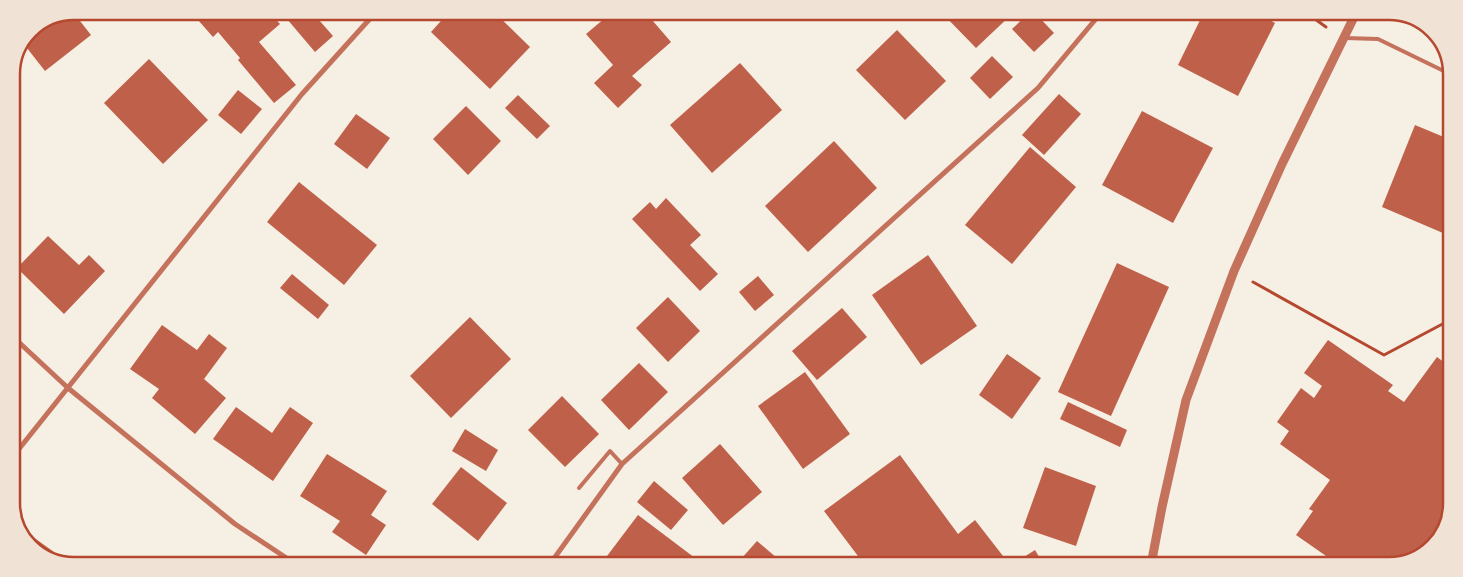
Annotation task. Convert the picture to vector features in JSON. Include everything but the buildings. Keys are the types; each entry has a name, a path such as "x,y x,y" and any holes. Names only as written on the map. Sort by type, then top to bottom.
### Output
{"street":[{"path":"20,449 302,94 369,20"},
{"path":"555,557 622,464 1038,88 1095,20"},
{"path":"1153,557 1186,400 1234,271 1282,164 1352,20"},
{"path":"20,343 68,388 235,524 285,557"}],"lane":[{"path":"1343,38 1378,39 1443,72"},
{"path":"579,488 610,451 622,464"}],"path":[{"path":"1234,271 1384,355 1443,324"}]}
